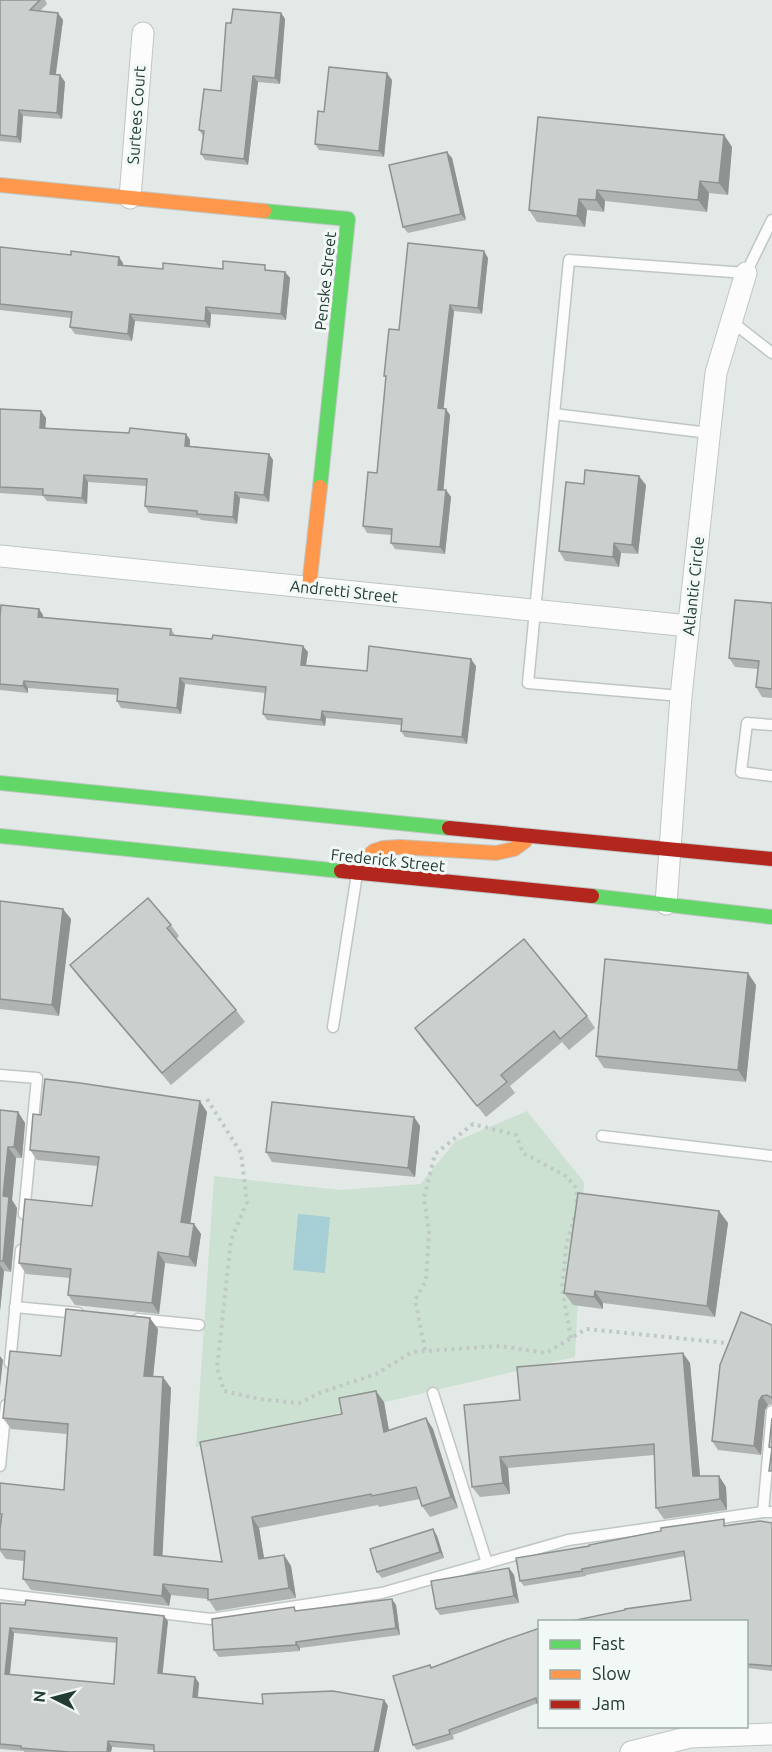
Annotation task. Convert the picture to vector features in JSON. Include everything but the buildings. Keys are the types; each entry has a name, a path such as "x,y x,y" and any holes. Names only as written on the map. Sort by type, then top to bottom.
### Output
{"main road":[{"name":"Penske Street","path":"0,185 348,219 309,587"},
{"path":"0,783 772,859"},
{"name":"Frederick Street","path":"0,836 666,904 772,917"},
{"path":"357,873 367,857 383,848 496,853 514,849 532,836"}],"street":[{"name":"Surtees Court","path":"130,198 143,33"},
{"name":"Atlantic Circle","path":"666,904 681,696 716,373 746,273"},
{"name":"Andretti Street","path":"0,556 689,626"},
{"path":"631,1752 772,1734"}],"lane":[{"path":"681,696 528,683 569,261 746,273 772,220"},
{"path":"731,321 772,353"},
{"path":"554,414 709,433"},
{"path":"772,725 747,723 741,772 772,776"},
{"path":"333,1027 357,873"},
{"path":"0,1075 38,1078 9,1375"},
{"path":"602,1136 772,1156"},
{"path":"15,1307 84,1314"},
{"path":"130,1318 199,1325"},
{"path":"434,1393 487,1563"},
{"path":"0,1466 6,1398"},
{"path":"0,1594 211,1619 382,1593 567,1540 768,1512 772,1411"}],"path":[{"path":"207,1099 242,1153 247,1202 231,1240 218,1368 224,1391 259,1399 299,1403 322,1392 376,1374 412,1352 501,1346 546,1353 586,1329 727,1343"},
{"path":"425,1350 415,1300 426,1280 429,1232 424,1198 435,1154 473,1124 516,1136 523,1153 566,1176 577,1189 576,1211 566,1246 562,1289 571,1338"}],"green space":[{"path":"527,1111 584,1182 575,1357 196,1447 214,1176 340,1190 420,1184 456,1141"}],"water":[{"path":"298,1214 330,1217 325,1273 293,1270"}],"traffic: fast":[{"path":"264,211 348,219 320,487"},
{"path":"0,783 449,828"},
{"path":"0,836 341,871"},
{"path":"592,896 772,917"}],"traffic: slow":[{"path":"0,185 264,211"},
{"path":"309,587 320,487"},
{"path":"357,873 367,857 383,848 496,853 514,849 525,841"}],"traffic: jam":[{"path":"449,828 772,859"},
{"path":"341,871 592,896"}]}
